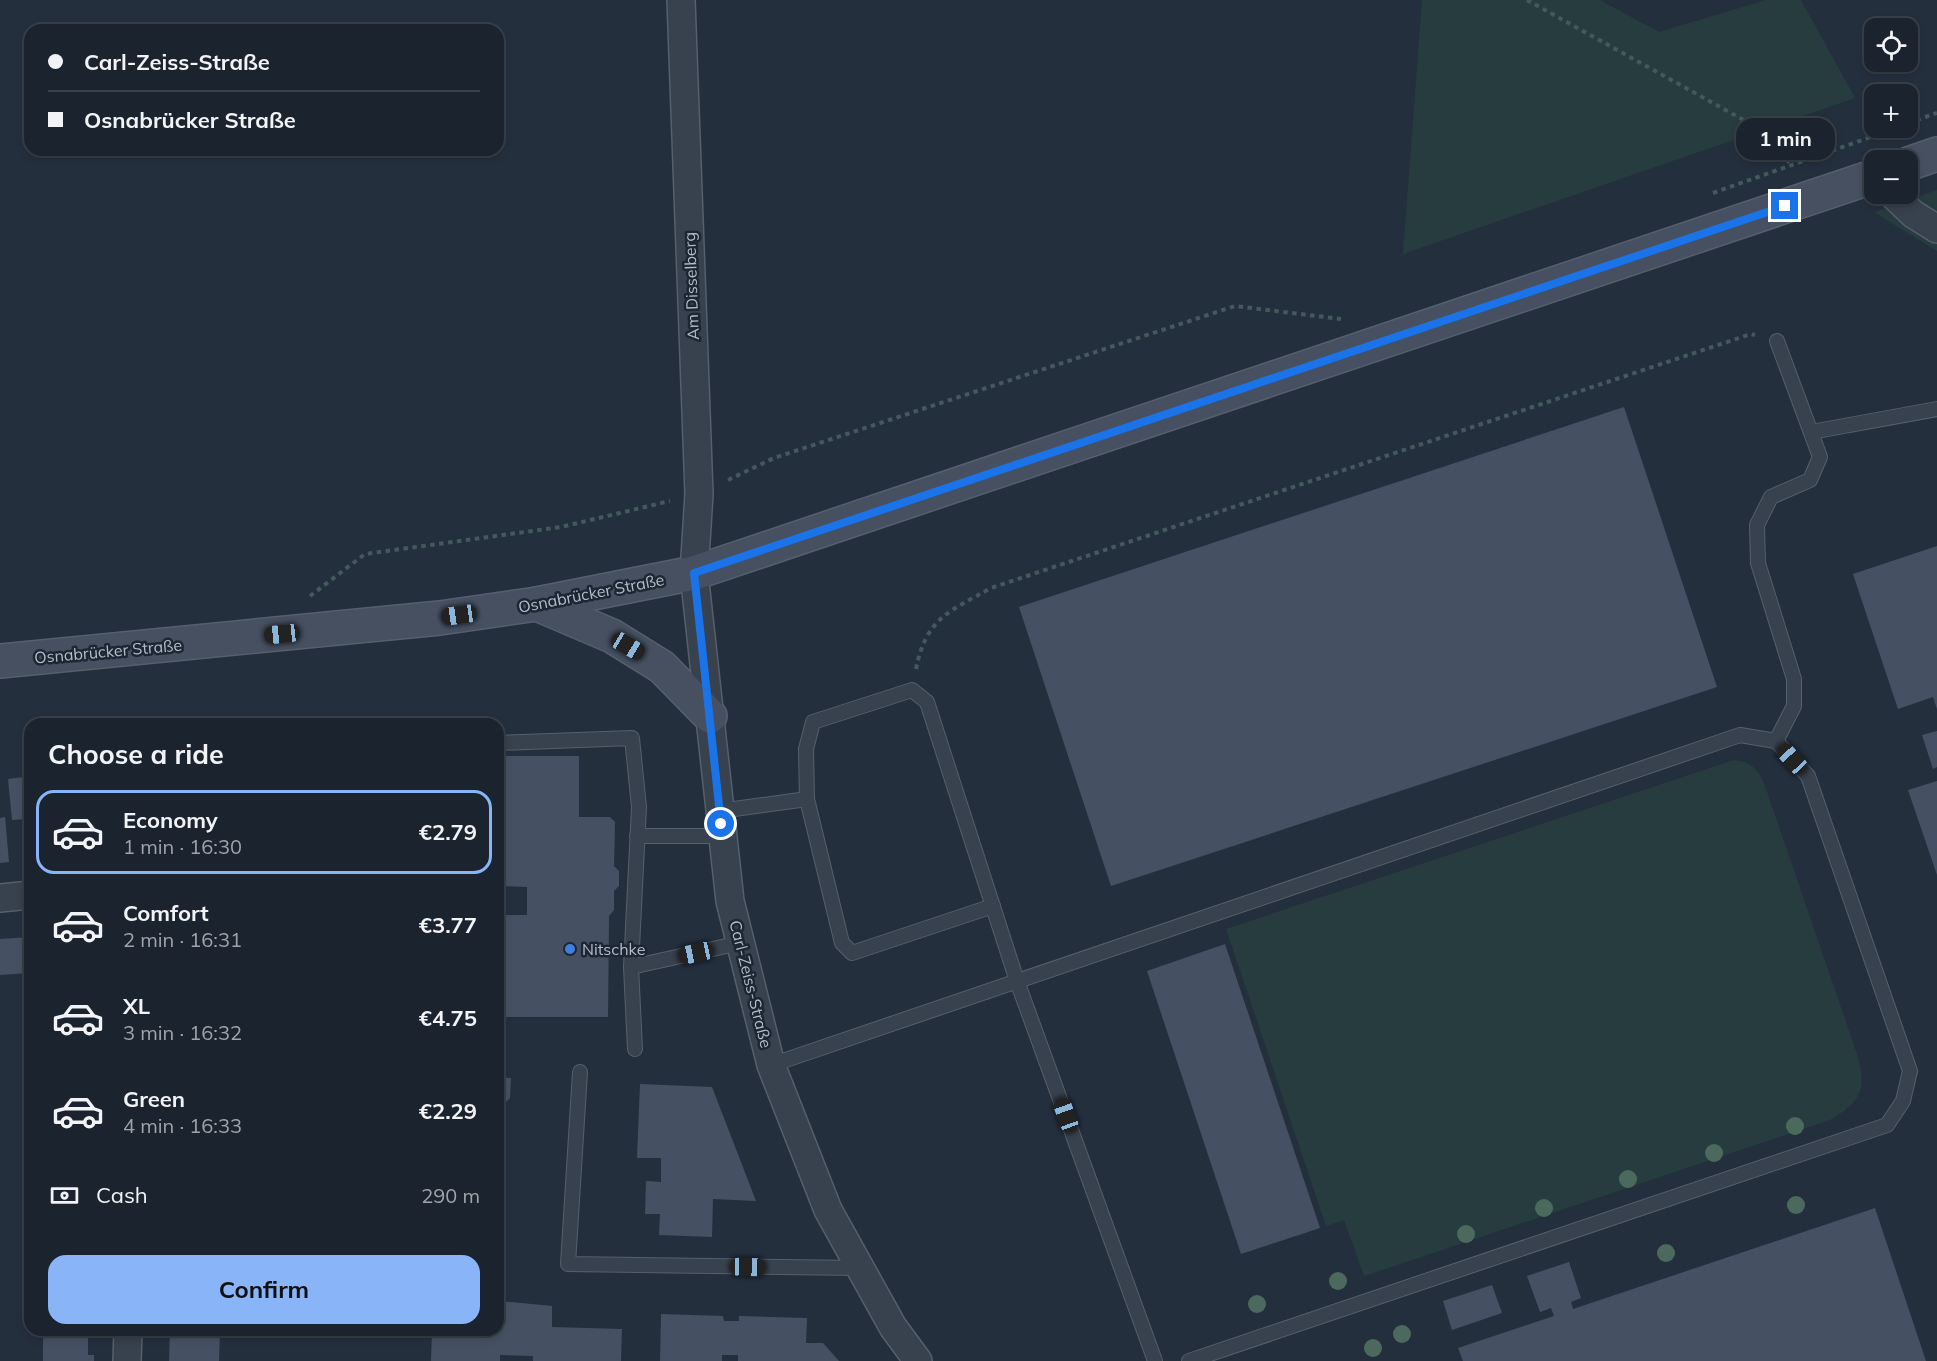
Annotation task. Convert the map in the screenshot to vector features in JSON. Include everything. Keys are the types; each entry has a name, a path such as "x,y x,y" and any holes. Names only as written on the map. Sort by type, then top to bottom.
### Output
{"main road":[{"path":"1918,161 1937,154"},
{"name":"Osnabrücker Straße","path":"0,661 440,618 537,604 694,573 1864,180"},
{"path":"537,604 612,636 662,667 710,716"}],"street":[{"name":"Am Disselberg","path":"681,0 699,494 694,573"},
{"path":"1902,204 1913,214 1937,229"},
{"name":"Carl-Zeiss-Straße","path":"694,573 730,900 771,1065 828,1210 893,1327 918,1361"},
{"path":"0,898 24,896"},
{"path":"127,1361 128,1336"}],"lane":[{"path":"1776,741 1794,706 1794,679 1758,563 1757,525 1771,497 1810,480 1820,457 1777,341"},
{"path":"1811,432 1937,409"},
{"path":"993,906 852,953 842,943 807,798 806,749 813,722 912,690 927,702 993,906 1017,981 1155,1361"},
{"path":"771,1065 1740,735 1776,741 1808,776 1910,1071 1903,1101 1887,1125 1189,1361"},
{"path":"504,743 632,738 639,807 631,967 635,1049"},
{"path":"637,836 721,824 807,798"},
{"path":"631,967 740,943"},
{"path":"580,1072 568,1264 860,1268"}],"path":[{"path":"1527,0 1749,123 1791,165 1802,166"},
{"path":"1918,120 1937,113"},
{"path":"1702,197 1868,138"},
{"path":"305,600 366,554 561,527 699,494 774,459 1235,306 1346,320"},
{"path":"912,690 919,657 936,621 991,588 1751,334 1777,341"}],"green space":[{"path":"1422,0 1600,0 1659,32 1766,0 1801,0 1855,98 1403,254"},
{"path":"1937,190 1937,251 1874,212 1897,204 1918,204 1918,197"},
{"path":"1734,760 1745,762 1753,767 1764,783 1857,1054 1862,1076 1859,1093 1855,1100 1830,1120 1364,1276 1344,1220 1326,1226 1226,929"}],"building":[{"path":"1624,407 1717,687 1111,886 1019,607"},
{"path":"1937,546 1937,709 1933,697 1898,709 1853,574"},
{"path":"1937,731 1937,767 1933,769 1922,735"},
{"path":"504,756 579,756 579,817 610,817 615,822 614,866 619,871 619,886 614,891 614,910 609,916 608,1017 504,1017 504,915 527,915 527,887 504,886"},
{"path":"23,777 24,819 12,820 8,779"},
{"path":"1937,781 1937,875 1908,790"},
{"path":"5,817 9,862 0,863 0,818"},
{"path":"24,937 24,973 0,975 0,939"},
{"path":"1225,944 1320,1228 1241,1254 1147,971"},
{"path":"504,1077 511,1078 510,1098 505,1103 504,1121"},
{"path":"640,1084 712,1087 756,1201 713,1199 712,1237 659,1235 660,1214 645,1214 646,1181 661,1182 661,1158 637,1158"},
{"path":"504,1161 506,1161 504,1226"},
{"path":"1875,1208 1926,1361 1463,1361 1458,1348 1554,1316 1551,1308 1540,1312 1527,1276 1569,1262 1581,1298 1571,1302 1573,1309"},
{"path":"1492,1285 1502,1313 1452,1330 1443,1301"},
{"path":"504,1301 552,1306 552,1327 622,1329 621,1361 533,1361 533,1356 500,1355 500,1361 431,1361 432,1336 504,1336"},
{"path":"661,1314 723,1316 724,1321 739,1321 739,1316 807,1318 806,1343 823,1343 839,1361 738,1361 738,1355 722,1355 722,1361 660,1361"},
{"path":"43,1336 88,1336 88,1355 94,1355 94,1361 43,1361"},
{"path":"170,1336 220,1336 219,1361 169,1361"}],"place":[{"name":"Nitschke","path":"570,949"}],"route":[{"path":"721,824 694,573 1785,206"}]}
